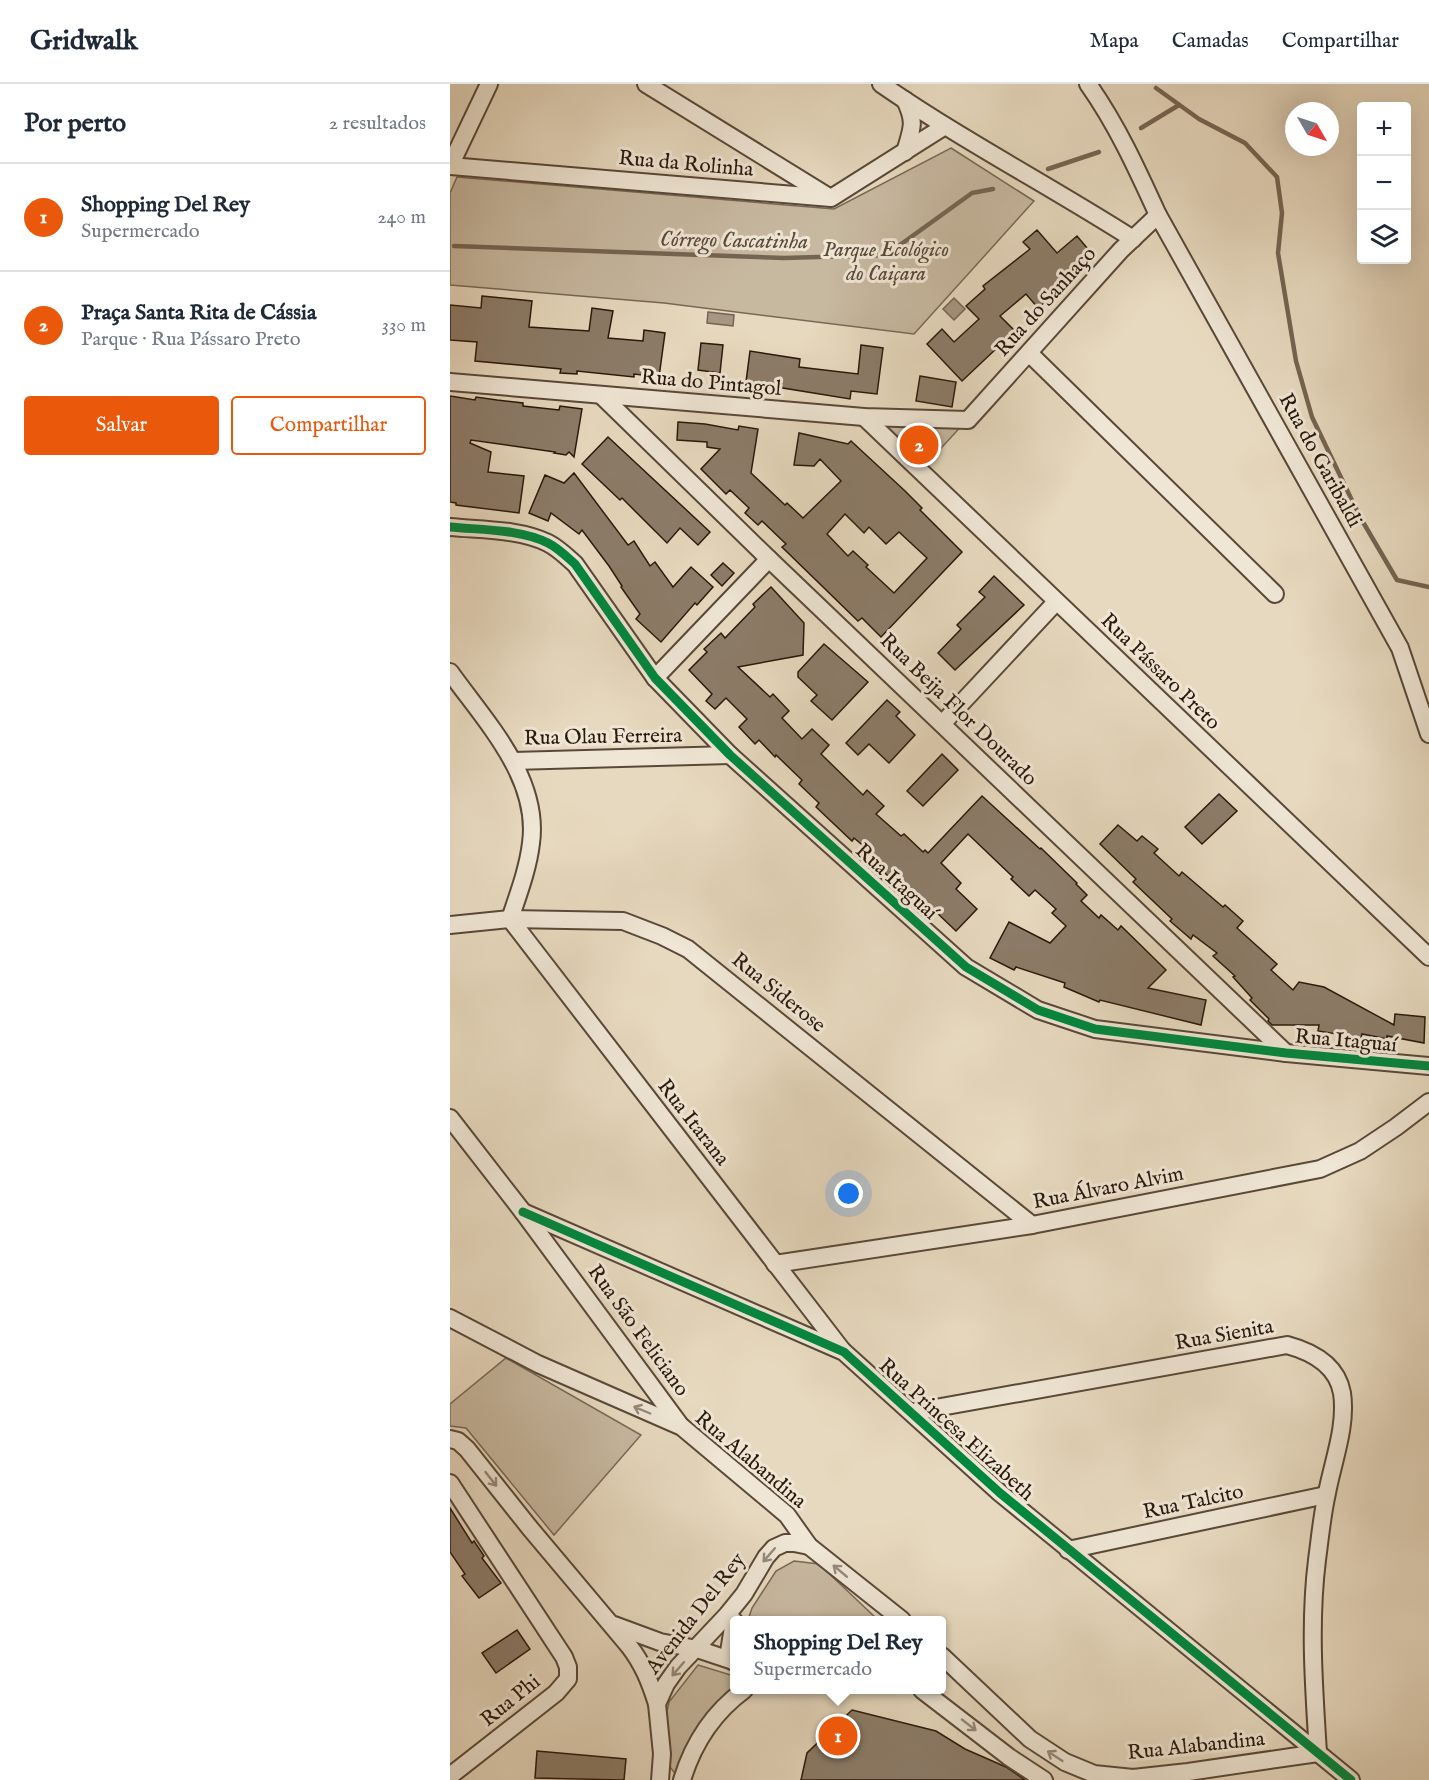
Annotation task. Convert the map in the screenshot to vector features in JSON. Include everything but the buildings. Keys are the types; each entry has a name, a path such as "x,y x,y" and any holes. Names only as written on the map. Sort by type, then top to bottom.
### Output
{"street":[{"path":"450,166 489,84"},
{"path":"646,84 831,198 945,126"},
{"path":"881,84 945,126 1133,239"},
{"name":"Rua do Garibaldi","path":"1088,84 1108,112 1158,215 1400,648 1429,734"},
{"path":"905,100 912,117 912,128 905,152"},
{"name":"Rua da Rolinha","path":"450,166 831,198"},
{"name":"Rua do Sanhaço","path":"968,420 1133,239 1158,215"},
{"path":"1029,353 1275,594"},
{"name":"Rua do Pintagol","path":"450,382 864,417 968,420"},
{"name":"Rua Beija Flor Dourado","path":"602,396 1286,1053"},
{"name":"Rua Pássaro Preto","path":"864,417 1429,957"},
{"name":"Rua Itaguaí","path":"450,526 518,534 548,543 561,552 575,564 655,678 730,755 966,967 1038,1010 1095,1029 1286,1053 1429,1066"},
{"path":"655,678 770,559"},
{"path":"942,724 1056,602"},
{"path":"450,672 513,760 527,791 532,821 531,844 510,919"},
{"name":"Rua Olau Ferreira","path":"513,760 730,755"},
{"name":"Rua Siderose","path":"450,925 510,919 623,921 688,949 1032,1225"},
{"name":"Rua Itarana","path":"510,919 843,1352"},
{"name":"Rua Álvaro Alvim","path":"775,1264 1032,1225 1320,1169 1360,1152 1429,1102"},
{"name":"Rua São Feliciano","path":"450,1118 523,1212 681,1426"},
{"name":"Rua Princesa Elizabeth","path":"523,1212 843,1352 1068,1550 1351,1780"},
{"name":"Rua Alabandina","path":"450,1318 538,1364 681,1426 787,1515 809,1546 896,1616"},
{"name":"Rua Sienita","path":"913,1412 1287,1345 1320,1358 1334,1373 1342,1392 1343,1418 1326,1495 1316,1563 1312,1648 1318,1753"},
{"path":"450,1439 458,1441 467,1449 639,1659 650,1680 657,1704"},
{"name":"Rua Phi","path":"450,1483 552,1636 568,1667 568,1679 556,1693 450,1776"},
{"name":"Rua Talcito","path":"1068,1550 1326,1495"},
{"name":"Avenida Del Rey","path":"660,1780 662,1754 657,1704 666,1684 678,1667 697,1649 744,1594 774,1548 785,1543 809,1546"},
{"path":"737,1616 744,1594"},
{"path":"870,1597 885,1616"},
{"path":"610,1623 660,1642 697,1649 730,1660"},
{"name":"Rua Alabandina","path":"946,1660 1030,1739 1065,1762 1094,1774 1133,1778 1155,1776 1318,1753"},
{"path":"682,1780 688,1762 715,1716 737,1694"},
{"path":"928,1694 1009,1757 1044,1780"}],"green space":[{"name":"Parque Ecológico do Caiçara","path":"951,148 1034,201 914,334 664,303 450,285 450,193 457,177 834,209"},
{"path":"867,417 967,420 920,471"},
{"path":"506,1358 641,1435 554,1535 466,1428 450,1426 450,1404"},
{"path":"794,1561 819,1564 874,1616 749,1616 776,1571"},
{"path":"698,1665 730,1675 731,1694 677,1776 670,1767 665,1720 669,1702"}],"shaded area":[{"path":"954,298 965,309 954,320 943,309"},
{"path":"708,312 734,315 733,326 707,323"}],"waterway":[{"path":"1156,88 1199,119 1245,143 1277,177 1282,213 1278,253 1296,361 1312,417 1360,517 1397,580 1429,587"},
{"name":"Córrego Cascatinha","path":"1141,128 1179,105"},
{"name":"Córrego Cascatinha","path":"1048,169 1099,152"},
{"name":"Córrego Cascatinha","path":"454,246 784,258 886,255 972,193 993,189"}],"cycle path":[{"path":"450,527 525,535 548,543 562,552 575,564 655,678 730,755 966,967 1038,1010 1095,1029 1286,1053 1429,1066"},
{"path":"523,1212 844,1352 1000,1493 1351,1780"}],"place":[{"name":"Praça Santa Rita de Cássia","path":"919,445"},
{"name":"Shopping Del Rey","path":"838,1736"}]}
